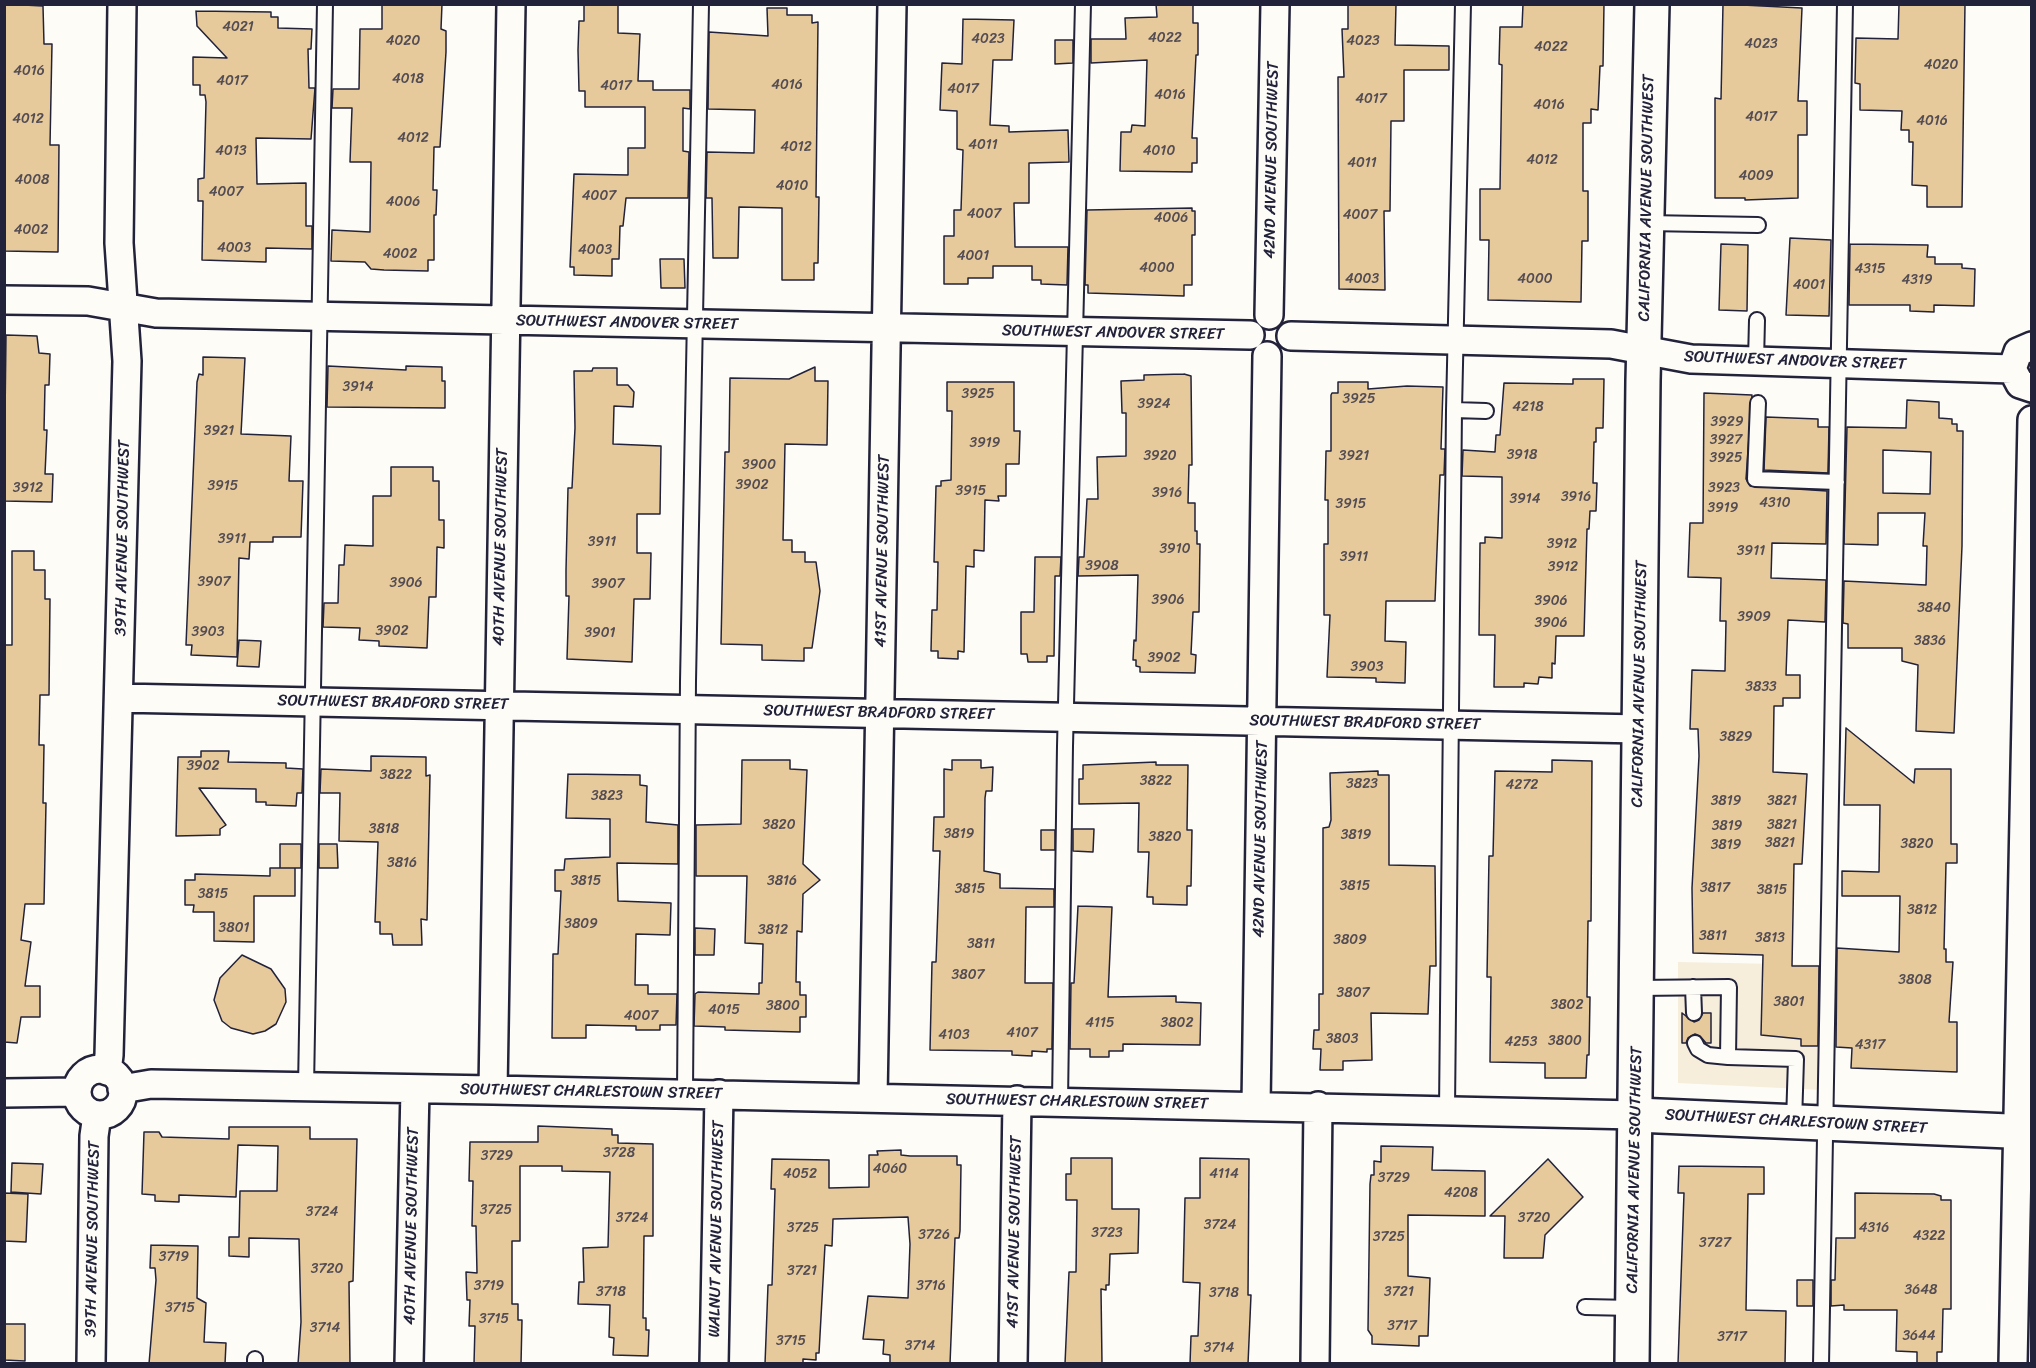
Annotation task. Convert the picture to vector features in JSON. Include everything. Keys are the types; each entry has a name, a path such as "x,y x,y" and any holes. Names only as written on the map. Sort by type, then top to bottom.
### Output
{"main road":[{"name":"CALIFORNIA AVENUE SOUTHWEST","path":"1632,1364 1644,350 1652,4"},
{"name":"SOUTHWEST CHARLESTOWN STREET","path":"1636,1115 2024,1132"}],"street":[{"name":"39TH AVENUE SOUTHWEST","path":"114,1080 119,698 127,361 119,243 122,4"},
{"name":"40TH AVENUE SOUTHWEST","path":"493,1090 511,4"},
{"name":"41ST AVENUE SOUTHWEST","path":"873,1098 892,4"},
{"name":"42ND AVENUE SOUTHWEST","path":"1269,315 1275,4"},
{"name":"SOUTHWEST ANDOVER STREET","path":"4,300 88,302 156,313 1250,335"},
{"path":"1269,315 1285,321 1291,336 1285,350 1268,356 1254,347 1250,335 1256,321 1269,315"},
{"name":"SOUTHWEST ANDOVER STREET","path":"1291,336 1611,344 1691,359 2012,369"},
{"path":"2031,346 2018,352 2012,369 2020,384 2031,388"},
{"name":"42ND AVENUE SOUTHWEST","path":"1256,1105 1268,356"},
{"path":"2013,1364 2024,1132 2031,420"},
{"name":"SOUTHWEST BRADFORD STREET","path":"119,698 1640,729"},
{"path":"100,1070 114,1080 121,1101 117,1107 104,1115 97,1115 83,1108 77,1092 86,1074 100,1070"},
{"name":"SOUTHWEST CHARLESTOWN STREET","path":"114,1080 151,1084 685,1093 1636,1115"},
{"name":"40TH AVENUE SOUTHWEST","path":"409,1364 415,1089"},
{"path":"4,1093 77,1092"},
{"name":"WALNUT AVENUE SOUTHWEST","path":"714,1364 719,1094"},
{"name":"41ST AVENUE SOUTHWEST","path":"1013,1364 1017,1100"},
{"path":"1315,1364 1318,1107"},
{"name":"39TH AVENUE SOUTHWEST","path":"91,1364 94,1136 97,1115"}],"lane":[{"path":"306,1087 325,4"},
{"path":"685,1093 688,709 701,4"},
{"path":"1060,1101 1066,717 1083,4"},
{"path":"1447,1109 1454,410 1463,4"},
{"path":"1821,1364 1810,1122 1837,482 1845,4"},
{"path":"1647,223 1758,225"},
{"path":"1756,361 1757,320"},
{"path":"1758,403 1755,479 1837,482"},
{"path":"1454,410 1486,411"},
{"path":"1693,987 1694,1013"},
{"path":"1637,988 1729,987 1728,1057"},
{"path":"1695,1043 1698,1049 1708,1055 1796,1059 1810,1122"},
{"path":"1585,1307 1633,1308"}],"shaded area":[{"path":"1678,962 1824,965 1823,1090 1678,1083"}],"building":[{"path":"4,4 43,6 44,44 52,44 50,145 59,145 58,252 4,251"},
{"path":"382,4 442,4 441,29 446,31 446,52 440,147 434,147 433,190 437,190 436,215 434,215 434,260 428,260 428,271 371,269 365,262 331,261 332,230 370,232 371,162 350,162 352,108 332,108 333,89 359,89 360,29 382,29"},
{"path":"584,4 618,4 618,33 640,34 638,81 653,81 653,90 690,90 690,109 683,108 683,151 689,152 688,198 626,198 623,226 620,226 619,259 612,259 612,276 574,275 574,267 570,267 574,174 628,175 628,148 645,148 645,107 585,107 585,91 579,91 578,50 579,21 584,21"},
{"path":"1156,4 1193,4 1193,23 1198,23 1192,138 1197,138 1197,163 1192,163 1192,172 1120,171 1121,132 1131,132 1132,125 1145,126 1147,60 1091,63 1091,39 1126,39 1125,18 1157,17"},
{"path":"1348,4 1396,4 1395,45 1449,46 1449,70 1404,70 1404,121 1391,121 1390,211 1384,211 1385,290 1339,289 1338,77 1344,77 1342,29 1348,29"},
{"path":"1523,4 1604,4 1603,66 1600,66 1598,110 1591,109 1591,123 1583,123 1583,191 1588,191 1588,241 1582,241 1581,302 1488,300 1489,240 1480,240 1480,189 1500,189 1502,65 1499,64 1500,27 1522,27"},
{"path":"1723,4 1802,8 1798,101 1807,101 1807,135 1798,135 1798,198 1745,200 1745,198 1715,198 1715,98 1721,99"},
{"path":"1899,4 1965,4 1962,207 1927,207 1927,186 1912,185 1913,142 1909,142 1909,130 1901,130 1902,111 1860,110 1860,84 1855,83 1856,38 1898,39"},
{"path":"767,8 787,8 787,15 812,15 812,23 818,22 816,197 819,197 818,263 814,263 814,280 782,280 782,208 739,207 738,258 713,258 712,198 706,198 707,152 754,153 755,110 708,109 709,32 768,36"},
{"path":"196,11 271,12 271,17 278,17 278,28 312,29 311,49 308,49 309,88 315,88 311,139 256,138 257,184 306,183 306,226 312,226 312,249 266,248 266,262 202,260 203,201 198,201 198,179 204,178 206,102 205,95 200,95 200,85 193,85 193,57 227,58 197,26"},
{"path":"963,19 1014,20 1012,60 993,60 990,125 1009,126 1009,132 1068,130 1069,162 1029,163 1029,203 1014,203 1015,247 1068,247 1067,285 1041,284 1041,280 1032,280 1032,266 993,266 993,278 968,278 968,284 944,284 944,236 954,236 954,210 961,210 963,150 957,149 957,111 940,110 942,63 962,64"},
{"path":"1055,40 1073,40 1073,63 1055,64"},
{"path":"1192,208 1192,211 1195,211 1195,235 1192,235 1192,285 1184,285 1184,296 1088,293 1088,285 1085,285 1087,210"},
{"path":"1790,238 1831,240 1829,316 1786,315"},
{"path":"1721,244 1748,245 1747,311 1719,310"},
{"path":"1850,244 1928,245 1927,257 1935,257 1935,264 1962,264 1962,268 1975,269 1974,306 1934,305 1934,312 1910,311 1910,305 1849,305"},
{"path":"660,259 684,259 685,288 661,288"},
{"path":"6,335 37,336 39,353 50,354 49,385 45,385 44,430 47,430 45,474 53,474 52,502 4,501"},
{"path":"203,357 245,358 241,434 291,436 289,481 303,481 301,537 273,537 273,542 250,542 249,559 239,558 237,657 191,655 192,645 186,645 197,382 199,374 203,375"},
{"path":"328,366 406,370 406,366 442,367 442,381 445,381 445,408 327,407"},
{"path":"815,367 815,381 828,381 827,445 785,444 783,540 792,540 792,552 805,552 805,562 816,562 820,591 812,648 804,648 804,661 762,660 762,645 721,644 725,452 729,452 730,378 789,379"},
{"path":"593,368 617,368 617,385 628,385 634,392 633,407 614,406 613,444 661,446 660,514 637,514 637,553 651,553 650,599 634,599 632,662 567,659 569,596 566,596 566,570 568,488 572,488 575,428 574,371 592,371"},
{"path":"1184,374 1191,376 1192,465 1189,465 1188,503 1195,503 1195,531 1197,531 1197,544 1200,544 1199,612 1193,612 1191,654 1196,655 1195,673 1140,672 1140,667 1136,666 1136,660 1133,660 1134,640 1136,641 1138,575 1078,576 1079,557 1084,557 1087,499 1098,499 1097,457 1126,456 1126,413 1122,413 1121,381 1144,380 1144,375"},
{"path":"1573,379 1604,379 1603,428 1596,428 1596,442 1594,442 1593,483 1597,483 1596,511 1590,511 1589,529 1587,529 1584,636 1556,636 1552,678 1539,677 1538,684 1524,683 1524,687 1494,687 1495,635 1479,635 1480,543 1485,543 1485,537 1502,538 1502,477 1462,476 1463,450 1495,452 1496,435 1500,435 1504,383 1573,384"},
{"path":"947,382 1014,382 1014,431 1020,431 1019,464 1006,464 1006,496 998,496 999,501 985,500 984,551 974,550 974,567 966,566 964,652 958,651 958,659 938,658 938,651 931,651 932,610 937,610 938,562 934,562 936,486 941,486 941,481 951,480 952,411 947,411"},
{"path":"1338,382 1368,382 1368,389 1407,386 1443,387 1441,449 1445,449 1444,475 1440,475 1435,601 1386,601 1385,641 1406,642 1405,683 1376,682 1376,678 1327,677 1330,615 1324,615 1324,544 1328,544 1328,500 1325,500 1326,451 1331,451 1331,395 1338,393"},
{"path":"1704,393 1752,395 1746,479 1750,486 1827,491 1826,544 1772,543 1771,578 1826,580 1825,622 1788,620 1786,675 1800,675 1800,698 1783,698 1783,706 1774,706 1773,772 1807,774 1802,864 1794,864 1792,966 1819,966 1818,1046 1801,1046 1801,1039 1761,1035 1763,955 1693,953 1692,888 1699,756 1698,729 1690,729 1692,670 1725,671 1726,621 1720,621 1721,578 1688,577 1690,523 1703,523"},
{"path":"1907,400 1939,402 1939,418 1952,419 1952,424 1957,424 1957,431 1963,431 1962,546 1954,733 1916,731 1918,665 1902,661 1902,648 1848,648 1848,624 1843,623 1844,581 1926,585 1927,546 1923,546 1925,513 1878,513 1878,545 1844,544 1847,427 1906,428","holes":["1883,450 1931,452 1930,494 1883,493"]},
{"path":"1766,417 1818,419 1818,427 1829,427 1828,473 1764,470"},
{"path":"391,467 433,467 433,481 439,481 439,520 444,520 444,548 437,547 436,597 429,597 427,648 379,646 379,641 359,640 360,628 323,627 324,603 338,603 339,565 344,565 345,545 373,546 373,496 391,496"},
{"path":"12,551 34,551 34,570 45,570 45,599 50,599 49,695 40,695 39,745 44,745 43,803 46,803 44,904 25,904 21,940 31,942 25,986 40,986 40,1017 21,1017 17,1043 4,1042 4,645 12,645"},
{"path":"1035,557 1061,557 1060,576 1055,576 1054,656 1047,656 1047,662 1028,662 1027,654 1021,654 1021,612 1034,612"},
{"path":"239,640 261,641 259,667 237,666"},
{"path":"1846,728 1914,783 1915,769 1951,769 1951,844 1957,844 1957,863 1946,863 1944,949 1946,949 1946,962 1953,962 1949,1022 1957,1022 1957,1072 1851,1068 1852,1048 1836,1047 1837,948 1899,952 1900,896 1842,896 1842,871 1879,872 1880,805 1844,805"},
{"path":"201,751 229,751 228,762 286,763 286,768 303,769 302,793 297,793 296,806 266,805 266,802 256,802 256,789 199,788 226,825 220,829 220,835 176,836 178,757 201,757"},
{"path":"371,756 426,757 426,776 430,775 427,920 421,919 422,945 393,945 392,934 380,934 380,922 375,922 378,842 339,841 340,793 320,793 321,769 371,771"},
{"path":"742,760 790,760 790,769 807,770 803,864 820,880 803,894 802,932 797,931 796,982 800,982 800,995 806,995 806,1017 800,1017 800,1032 725,1030 725,1027 694,1026 695,994 698,992 759,994 759,983 762,983 763,944 745,943 747,876 696,876 696,825 741,824"},
{"path":"952,760 981,760 981,768 993,767 992,791 986,791 985,798 984,871 1000,874 1000,888 1054,889 1054,907 1026,907 1025,983 1053,983 1052,1049 1047,1049 1047,1052 1032,1051 1032,1056 1012,1055 1012,1051 930,1050 932,962 936,962 940,851 933,851 934,817 944,817 944,769 952,770"},
{"path":"1552,760 1592,761 1591,921 1588,921 1587,997 1590,997 1589,1055 1587,1055 1586,1078 1545,1078 1545,1063 1490,1062 1491,977 1487,977 1489,856 1493,856 1495,771 1552,772"},
{"path":"1156,762 1156,765 1188,765 1187,830 1192,830 1191,886 1187,886 1187,905 1153,904 1153,897 1147,897 1149,852 1138,852 1139,803 1079,804 1079,779 1083,779 1083,765"},
{"path":"1378,771 1378,775 1389,775 1389,865 1435,866 1436,966 1430,966 1428,1014 1371,1013 1372,1060 1343,1061 1343,1070 1320,1070 1321,1049 1313,1049 1314,1030 1319,1030 1319,994 1323,994 1323,828 1329,827 1331,820 1330,773"},
{"path":"568,774 640,775 640,785 647,786 646,822 678,825 678,864 617,863 618,901 671,903 670,935 636,934 635,985 648,985 648,994 677,994 676,1025 660,1025 660,1030 636,1030 636,1026 586,1025 586,1038 552,1038 553,954 558,954 561,891 555,891 555,870 564,870 565,859 610,857 610,819 566,818"},
{"path":"1073,829 1094,829 1093,852 1073,851"},
{"path":"1041,830 1055,830 1055,850 1041,850"},
{"path":"280,844 301,844 301,868 280,868"},
{"path":"319,844 337,844 338,868 319,868"},
{"path":"270,868 295,868 295,896 254,896 254,942 214,941 214,912 193,912 194,905 185,905 185,880 195,880 195,874 270,876"},
{"path":"1078,906 1112,907 1108,997 1176,996 1176,1002 1201,1003 1200,1045 1123,1044 1123,1051 1109,1051 1109,1057 1090,1057 1090,1049 1070,1049 1071,983 1074,983"},
{"path":"695,928 715,929 714,955 695,955"},
{"path":"242,955 271,969 285,989 286,1002 276,1024 265,1031 253,1034 231,1028 222,1021 214,1000 220,978"},
{"path":"1682,1013 1694,1022 1699,1020 1703,1013 1711,1013 1711,1043 1706,1043 1695,1034 1688,1038 1686,1043 1682,1043"},
{"path":"538,1126 612,1129 612,1135 618,1135 618,1143 653,1144 653,1236 644,1236 643,1318 646,1318 646,1330 649,1330 648,1356 613,1355 614,1338 609,1337 610,1305 578,1304 579,1282 584,1282 583,1248 608,1247 610,1172 562,1171 562,1166 520,1166 520,1241 512,1241 512,1304 518,1304 518,1320 522,1320 521,1364 474,1364 475,1326 469,1326 470,1300 467,1300 466,1272 477,1273 476,1226 472,1226 473,1181 469,1181 470,1142 538,1142"},
{"path":"229,1127 310,1127 310,1139 357,1139 353,1281 349,1282 350,1364 298,1364 301,1322 299,1239 249,1238 249,1257 229,1256 229,1237 239,1237 240,1191 277,1191 278,1146 238,1145 236,1197 179,1195 179,1202 155,1201 155,1195 142,1194 144,1132 159,1132 162,1137 229,1139"},
{"path":"1381,1146 1433,1147 1432,1170 1485,1171 1485,1216 1408,1215 1408,1276 1430,1278 1428,1336 1419,1336 1419,1346 1372,1344 1372,1336 1368,1330 1370,1184 1371,1175 1374,1175 1374,1161 1381,1162"},
{"path":"901,1150 901,1155 910,1156 957,1156 957,1165 961,1165 960,1231 959,1238 955,1238 950,1364 890,1364 890,1355 883,1354 884,1340 863,1339 868,1296 908,1298 910,1244 908,1217 833,1219 832,1246 825,1245 819,1353 816,1353 816,1360 803,1359 803,1364 765,1364 768,1285 772,1285 775,1189 771,1189 772,1159 829,1160 829,1188 869,1187 869,1155 878,1155 877,1151"},
{"path":"1071,1158 1112,1158 1112,1209 1139,1209 1138,1253 1110,1254 1109,1285 1106,1285 1106,1290 1101,1289 1102,1364 1065,1364 1069,1272 1076,1272 1077,1200 1066,1200 1066,1174 1071,1174"},
{"path":"1200,1158 1249,1159 1248,1295 1251,1295 1248,1364 1190,1364 1191,1336 1198,1336 1200,1283 1183,1282 1185,1198 1200,1198"},
{"path":"1548,1159 1583,1197 1545,1235 1543,1258 1504,1258 1505,1216 1490,1216"},
{"path":"12,1163 43,1164 41,1194 11,1192"},
{"path":"1679,1166 1764,1167 1764,1194 1748,1194 1746,1310 1786,1311 1785,1364 1678,1364 1684,1193 1678,1193"},
{"path":"4,1193 28,1194 26,1242 4,1241"},
{"path":"1855,1193 1934,1194 1941,1196 1941,1200 1951,1200 1951,1309 1943,1309 1942,1352 1937,1352 1937,1364 1917,1364 1917,1352 1896,1351 1897,1310 1844,1310 1844,1305 1831,1306 1831,1280 1835,1280 1836,1238 1855,1238"},
{"path":"151,1245 198,1246 197,1298 206,1303 204,1342 226,1343 225,1364 149,1364 156,1280 155,1268 150,1268"},
{"path":"1797,1280 1813,1280 1813,1306 1797,1306"},
{"path":"4,1324 25,1324 25,1361 4,1360"}]}
